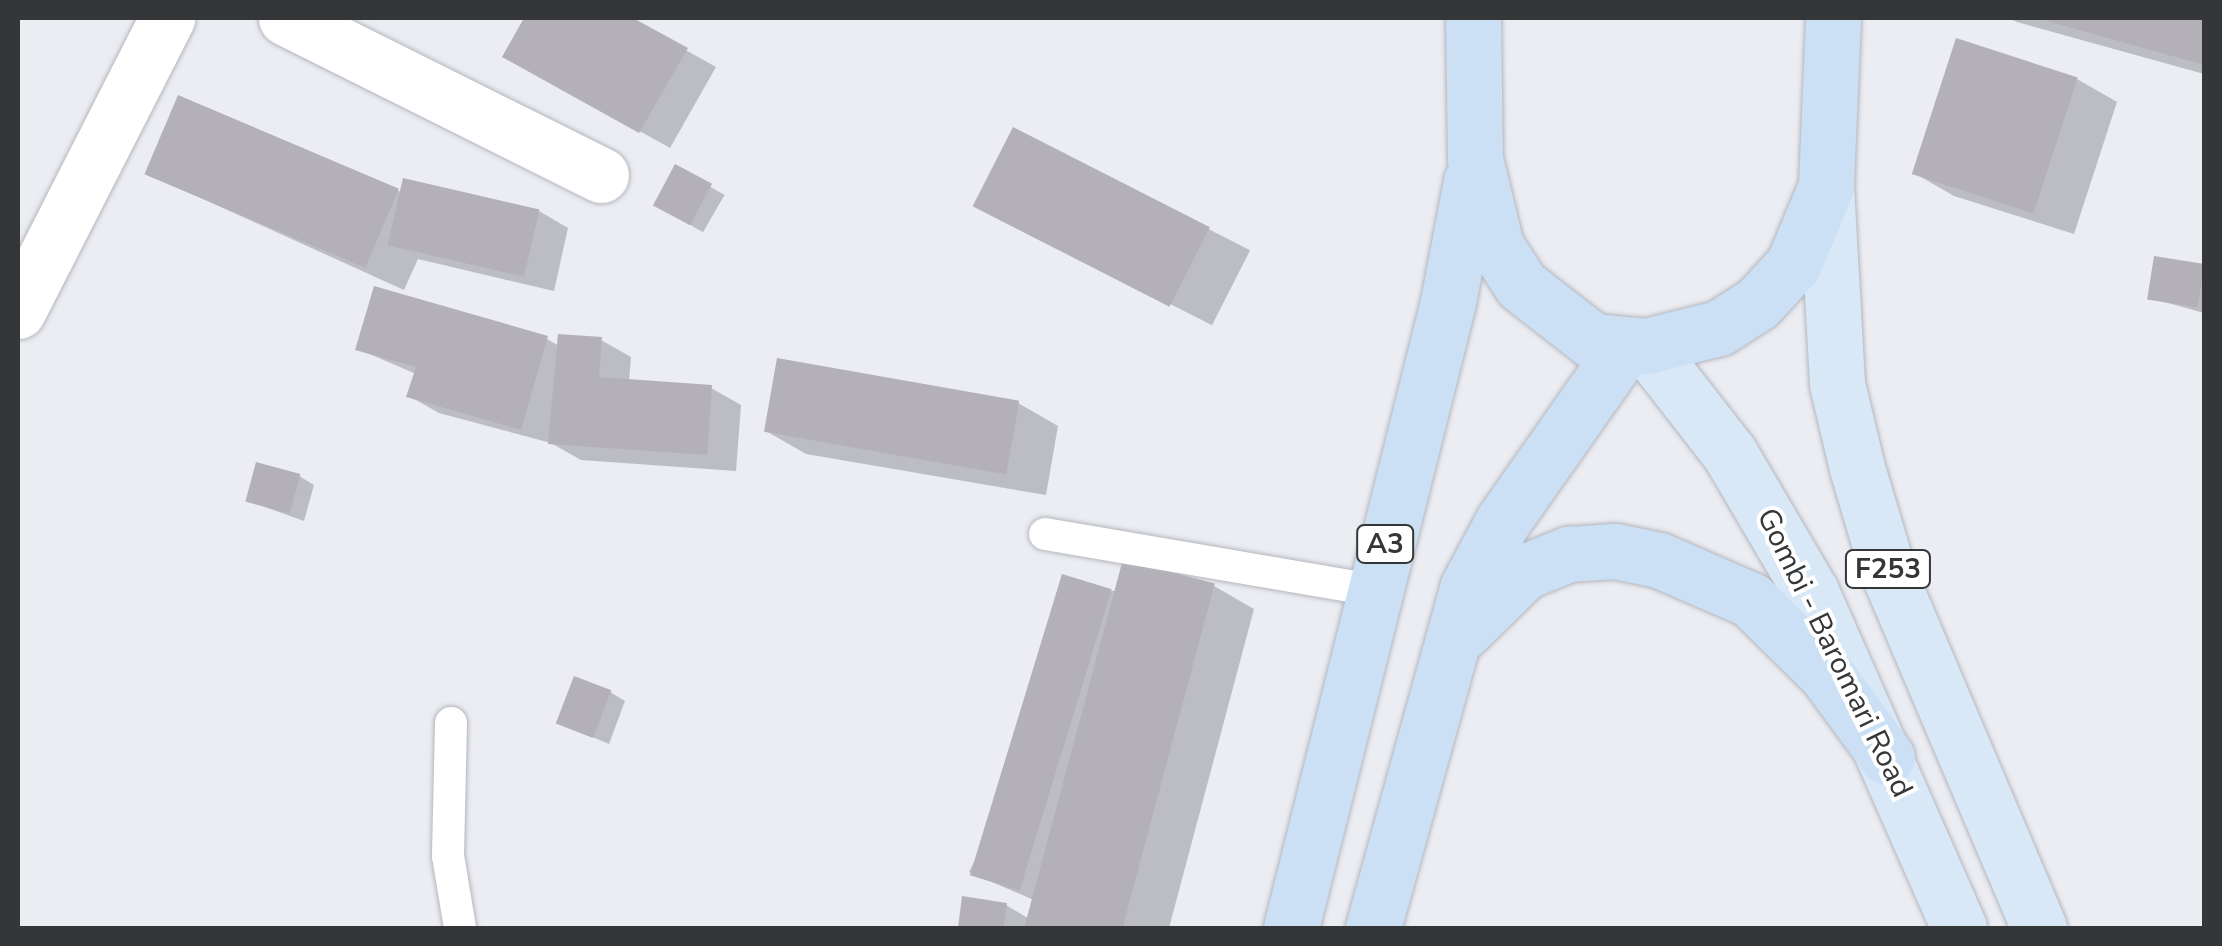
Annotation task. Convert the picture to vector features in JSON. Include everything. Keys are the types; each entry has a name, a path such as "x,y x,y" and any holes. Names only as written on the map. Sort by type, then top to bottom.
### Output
{"highway":[{"name":"A3","path":"1291,928 1448,302 1475,159 1473,18"},
{"path":"1373,928 1444,654 1467,588 1503,520 1636,346 1720,328 1758,304 1793,265 1826,186 1833,18"},
{"name":"A3","path":"1475,159 1496,246 1521,285 1594,340 1636,346"},
{"path":"1444,654 1488,601 1524,572 1568,554 1615,551 1659,560 1752,600 1826,674 1887,758"}],"main road":[{"name":"F253","path":"1826,186 1838,384 1857,468 1888,572 2039,928"},
{"name":"Gombi - Baromari Road","path":"1636,346 1694,400 1770,515 1887,758 1959,928"}],"street":[{"path":"18,311 166,18"},
{"path":"286,18 601,175"}],"lane":[{"path":"1046,534 1373,590"},
{"path":"451,723 448,856 460,928"}],"building":[{"path":"524,18 633,18 688,48 639,133 502,57"},
{"path":"2040,18 2204,18 2204,65 2040,19"},
{"path":"1956,38 2078,78 2034,214 1912,174"},
{"path":"178,95 399,189 365,268 144,174"},
{"path":"1013,127 1210,227 1170,307 973,206"},
{"path":"675,164 712,184 690,225 653,205"},
{"path":"403,178 539,209 524,277 387,245"},
{"path":"2154,256 2204,264 2197,307 2147,299"},
{"path":"374,286 548,336 521,430 406,397 416,367 355,350"},
{"path":"558,334 602,337 599,377 712,385 707,455 548,444"},
{"path":"777,358 1019,401 1006,475 764,432"},
{"path":"256,462 300,474 290,514 245,502"},
{"path":"1123,559 1215,584 1122,928 1024,928"},
{"path":"1062,574 1112,589 1020,890 970,875"},
{"path":"574,676 611,690 593,738 556,724"},
{"path":"962,896 1007,903 1003,928 958,928"}]}
